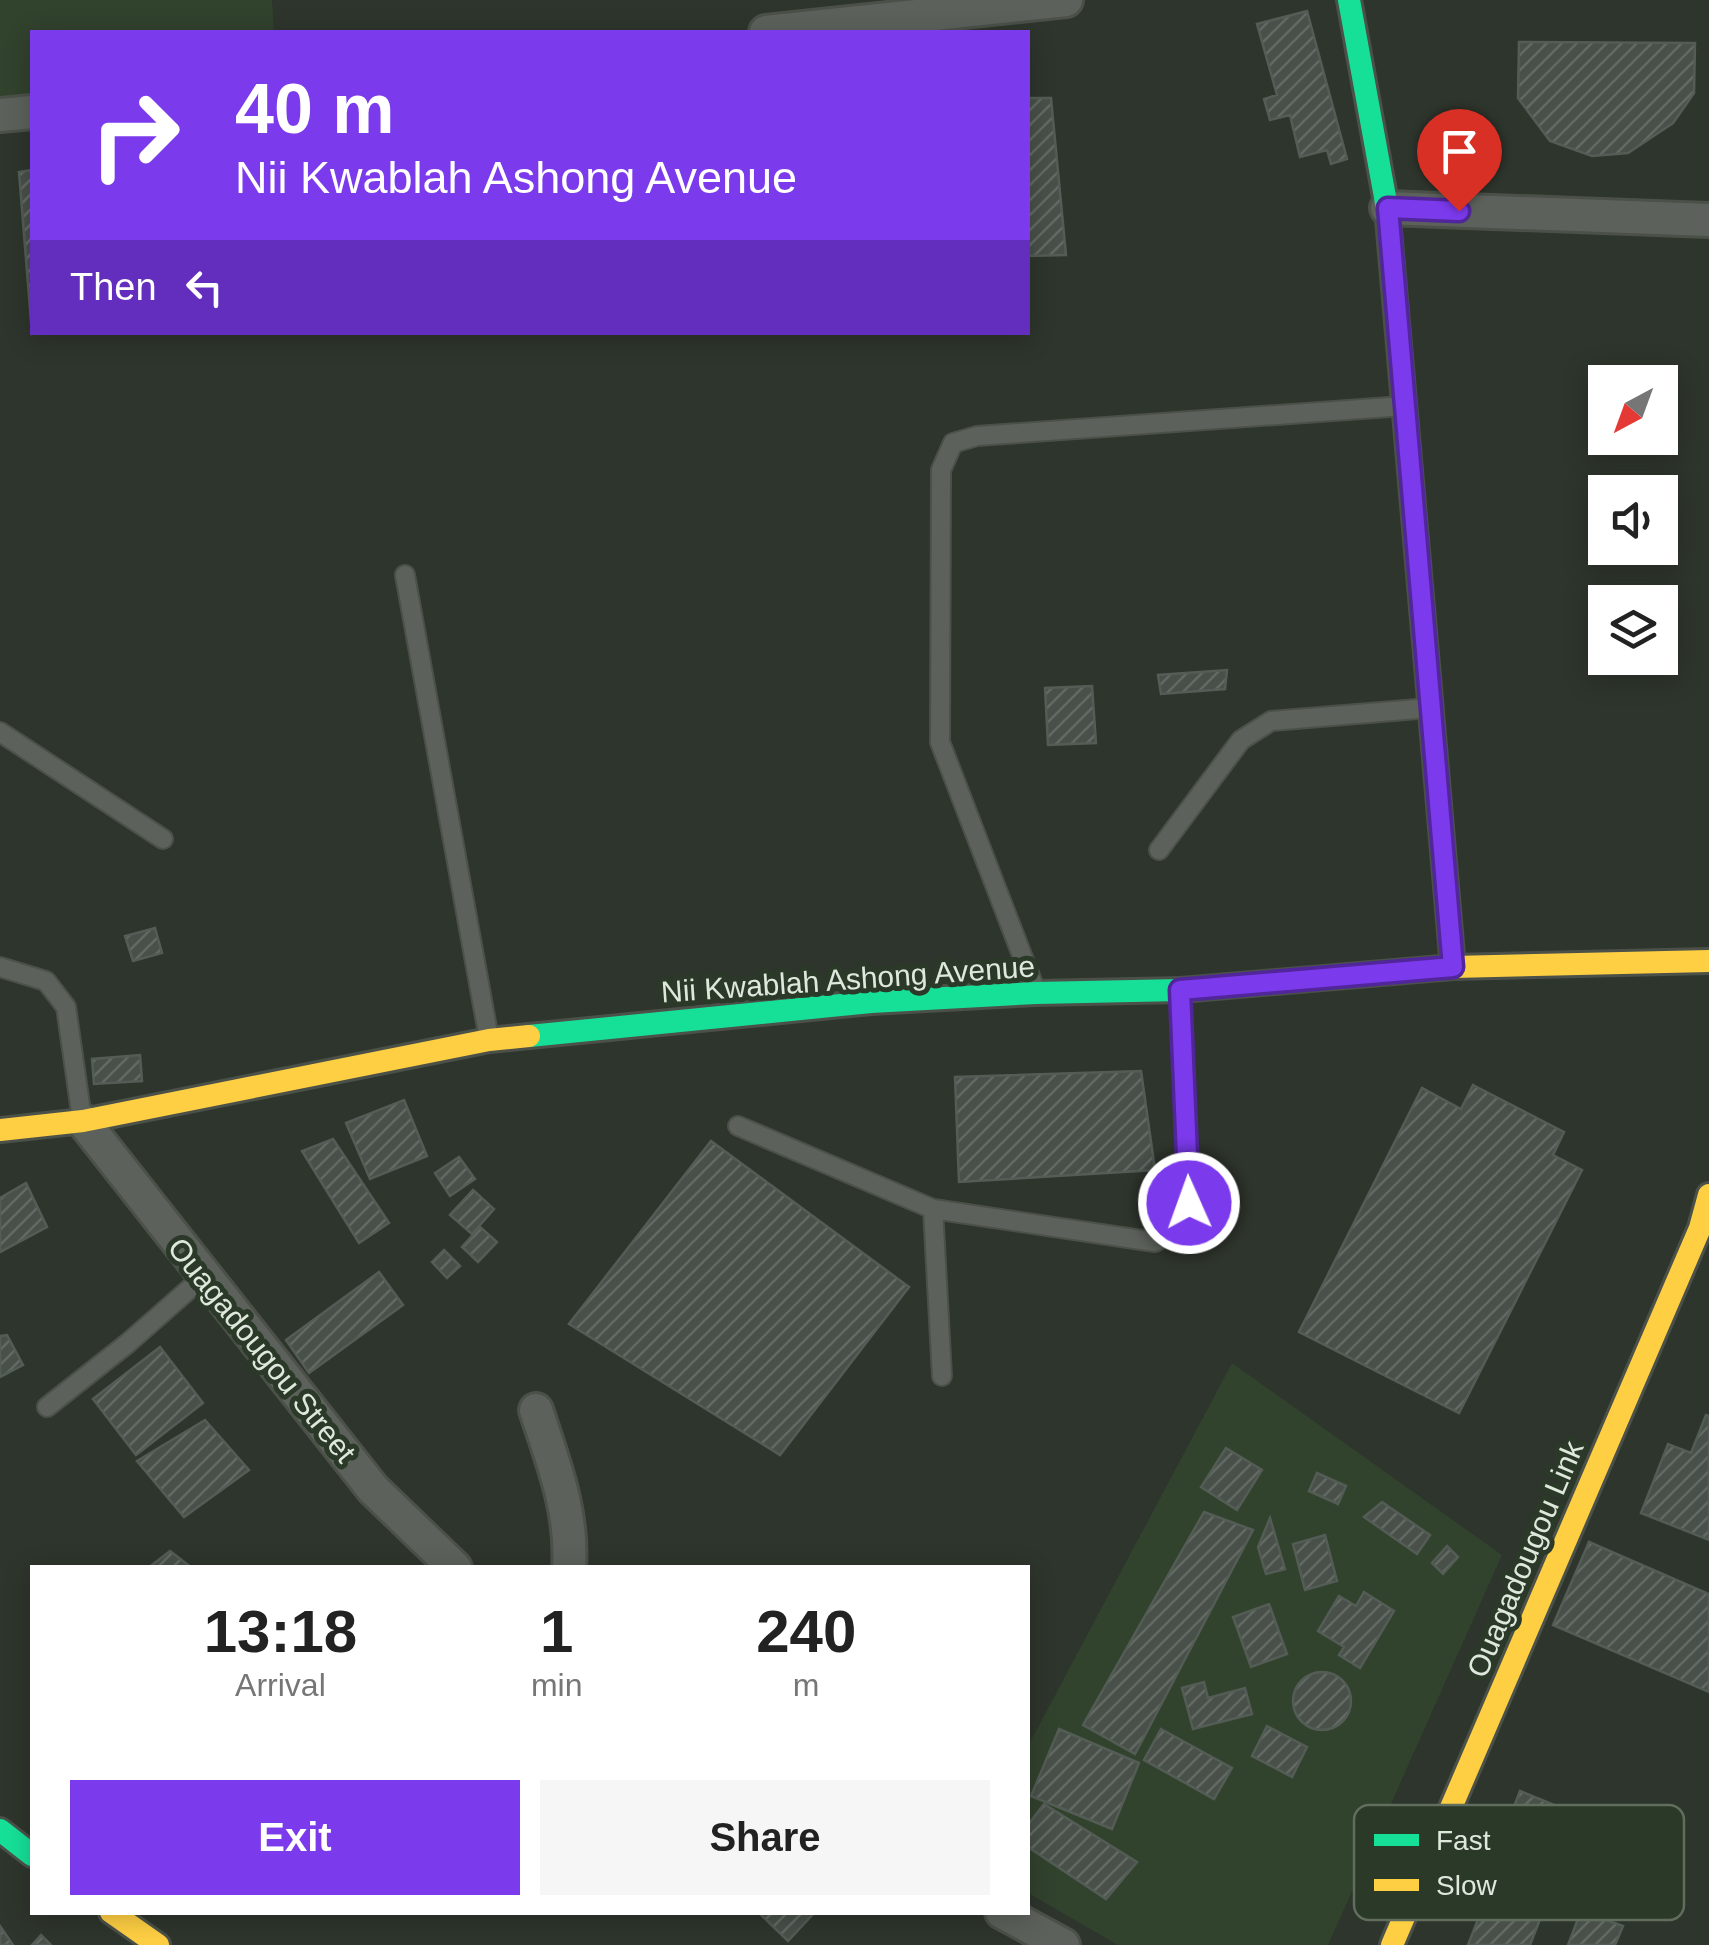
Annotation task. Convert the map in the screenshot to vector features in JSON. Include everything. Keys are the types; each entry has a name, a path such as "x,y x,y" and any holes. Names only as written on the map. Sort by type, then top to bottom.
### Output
{"street":[{"path":"785,30 1066,0"},
{"path":"1350,0 1388,208 1453,967"},
{"path":"0,115 30,112"},
{"path":"1388,208 1709,220"},
{"name":"Nii Kwablah Ashong Avenue","path":"0,1130 83,1121 490,1040 872,1002 1180,990 1453,967 1709,961"},
{"name":"Ouagadougou Street","path":"83,1121 373,1489 452,1565"},
{"name":"Ouagadougou Link","path":"1452,1805 1700,1228 1709,1195"},
{"path":"536,1410 564,1496 568,1565"},
{"path":"0,1830 30,1853"},
{"path":"115,1915 158,1945"},
{"path":"1008,1915 1063,1945"},
{"name":"Ouagadougou Link","path":"1392,1945 1403,1920"}],"lane":[{"path":"1036,993 940,742 941,470 953,442 977,436 1404,406"},
{"path":"405,575 490,1040"},
{"path":"1159,850 1242,740 1271,721 1430,708"},
{"path":"0,732 162,839"},
{"path":"0,966 46,981 66,1008 83,1121"},
{"path":"738,1126 933,1209 1156,1242 1175,1232 1189,1203 1180,990"},
{"path":"933,1209 942,1376"},
{"path":"46,1407 128,1343 203,1276"}],"shaded area":[{"path":"0,0 272,0 274,30 30,30 30,96 0,100"},
{"path":"1232,1363 1502,1555 1390,1805 1354,1805 1354,1887 1328,1945 1118,1945 1030,1894 1030,1742"}],"building":[{"path":"1307,11 1347,159 1331,164 1327,150 1300,157 1290,115 1270,120 1264,99 1277,95 1257,24"},
{"path":"1519,42 1695,43 1694,93 1673,123 1628,153 1592,156 1550,141 1518,98"},
{"path":"1030,98 1051,98 1066,255 1030,256"},
{"path":"30,170 30,309 19,172"},
{"path":"1227,670 1225,689 1161,694 1158,675"},
{"path":"1092,686 1096,743 1048,745 1045,688"},
{"path":"155,928 162,953 133,961 125,936"},
{"path":"140,1055 142,1081 94,1084 92,1059"},
{"path":"1141,1071 1155,1170 959,1182 955,1077"},
{"path":"1473,1085 1564,1132 1553,1155 1582,1170 1459,1413 1299,1332 1422,1088 1461,1109"},
{"path":"404,1100 427,1156 370,1179 346,1123"},
{"path":"333,1139 389,1223 359,1243 302,1151"},
{"path":"711,1141 909,1287 780,1455 569,1324"},
{"path":"459,1157 475,1179 450,1196 435,1173"},
{"path":"26,1183 47,1227 0,1252 0,1198"},
{"path":"473,1190 494,1209 472,1234 450,1215"},
{"path":"480,1227 497,1242 478,1262 462,1247"},
{"path":"444,1250 460,1266 447,1278 432,1262"},
{"path":"379,1272 403,1305 309,1373 286,1340"},
{"path":"7,1335 23,1365 0,1377 0,1336"},
{"path":"160,1347 203,1403 136,1455 93,1399"},
{"path":"1706,1415 1709,1540 1641,1513 1668,1444 1691,1453"},
{"path":"205,1420 249,1470 184,1517 137,1461"},
{"path":"1226,1448 1262,1470 1237,1510 1201,1487"},
{"path":"1317,1473 1346,1486 1338,1504 1309,1491"},
{"path":"1382,1502 1430,1535 1417,1554 1364,1517"},
{"path":"1204,1512 1253,1530 1135,1754 1083,1725"},
{"path":"1270,1518 1285,1569 1266,1574 1258,1547"},
{"path":"1325,1535 1337,1581 1305,1590 1293,1544"},
{"path":"1589,1542 1709,1594 1709,1692 1553,1625"},
{"path":"1447,1546 1458,1557 1443,1574 1432,1563"},
{"path":"170,1551 188,1565 152,1565"},
{"path":"1364,1592 1394,1611 1360,1668 1339,1655 1344,1647 1318,1631 1339,1596 1356,1606"},
{"path":"1269,1604 1287,1654 1251,1667 1233,1617"},
{"path":"1322,1672 1342,1681 1351,1701 1342,1721 1322,1730 1302,1721 1293,1701 1302,1681"},
{"path":"1204,1682 1208,1698 1245,1688 1252,1714 1193,1729 1182,1688"},
{"path":"1267,1726 1307,1747 1292,1777 1252,1756"},
{"path":"1059,1729 1139,1763 1112,1829 1031,1796"},
{"path":"1161,1729 1232,1768 1214,1799 1144,1760"},
{"path":"1520,1791 1554,1805 1515,1805"},
{"path":"1044,1804 1137,1862 1106,1899 1030,1848 1030,1822"},
{"path":"761,1915 812,1915 788,1941"},
{"path":"1478,1920 1540,1920 1530,1945 1468,1945"},
{"path":"1578,1920 1606,1920 1623,1926 1615,1945 1568,1945"},
{"path":"0,1926 13,1945 0,1945"},
{"path":"41,1935 51,1945 32,1945"}],"traffic: fast":[{"path":"1349,0 1387,208 1426,654"},
{"path":"529,1036 871,1002 1181,990"},
{"path":"0,1830 30,1853"}],"traffic: slow":[{"path":"1426,654 1453,967"},
{"path":"1181,990 1453,967 1709,961"},
{"path":"0,1130 83,1121 489,1040 529,1036"},
{"path":"1452,1805 1700,1228 1709,1195"},
{"path":"115,1915 158,1945"},
{"path":"1392,1945 1403,1920"}],"route":[{"path":"1189,1203 1180,990 1453,967 1388,208 1459,211"}]}
